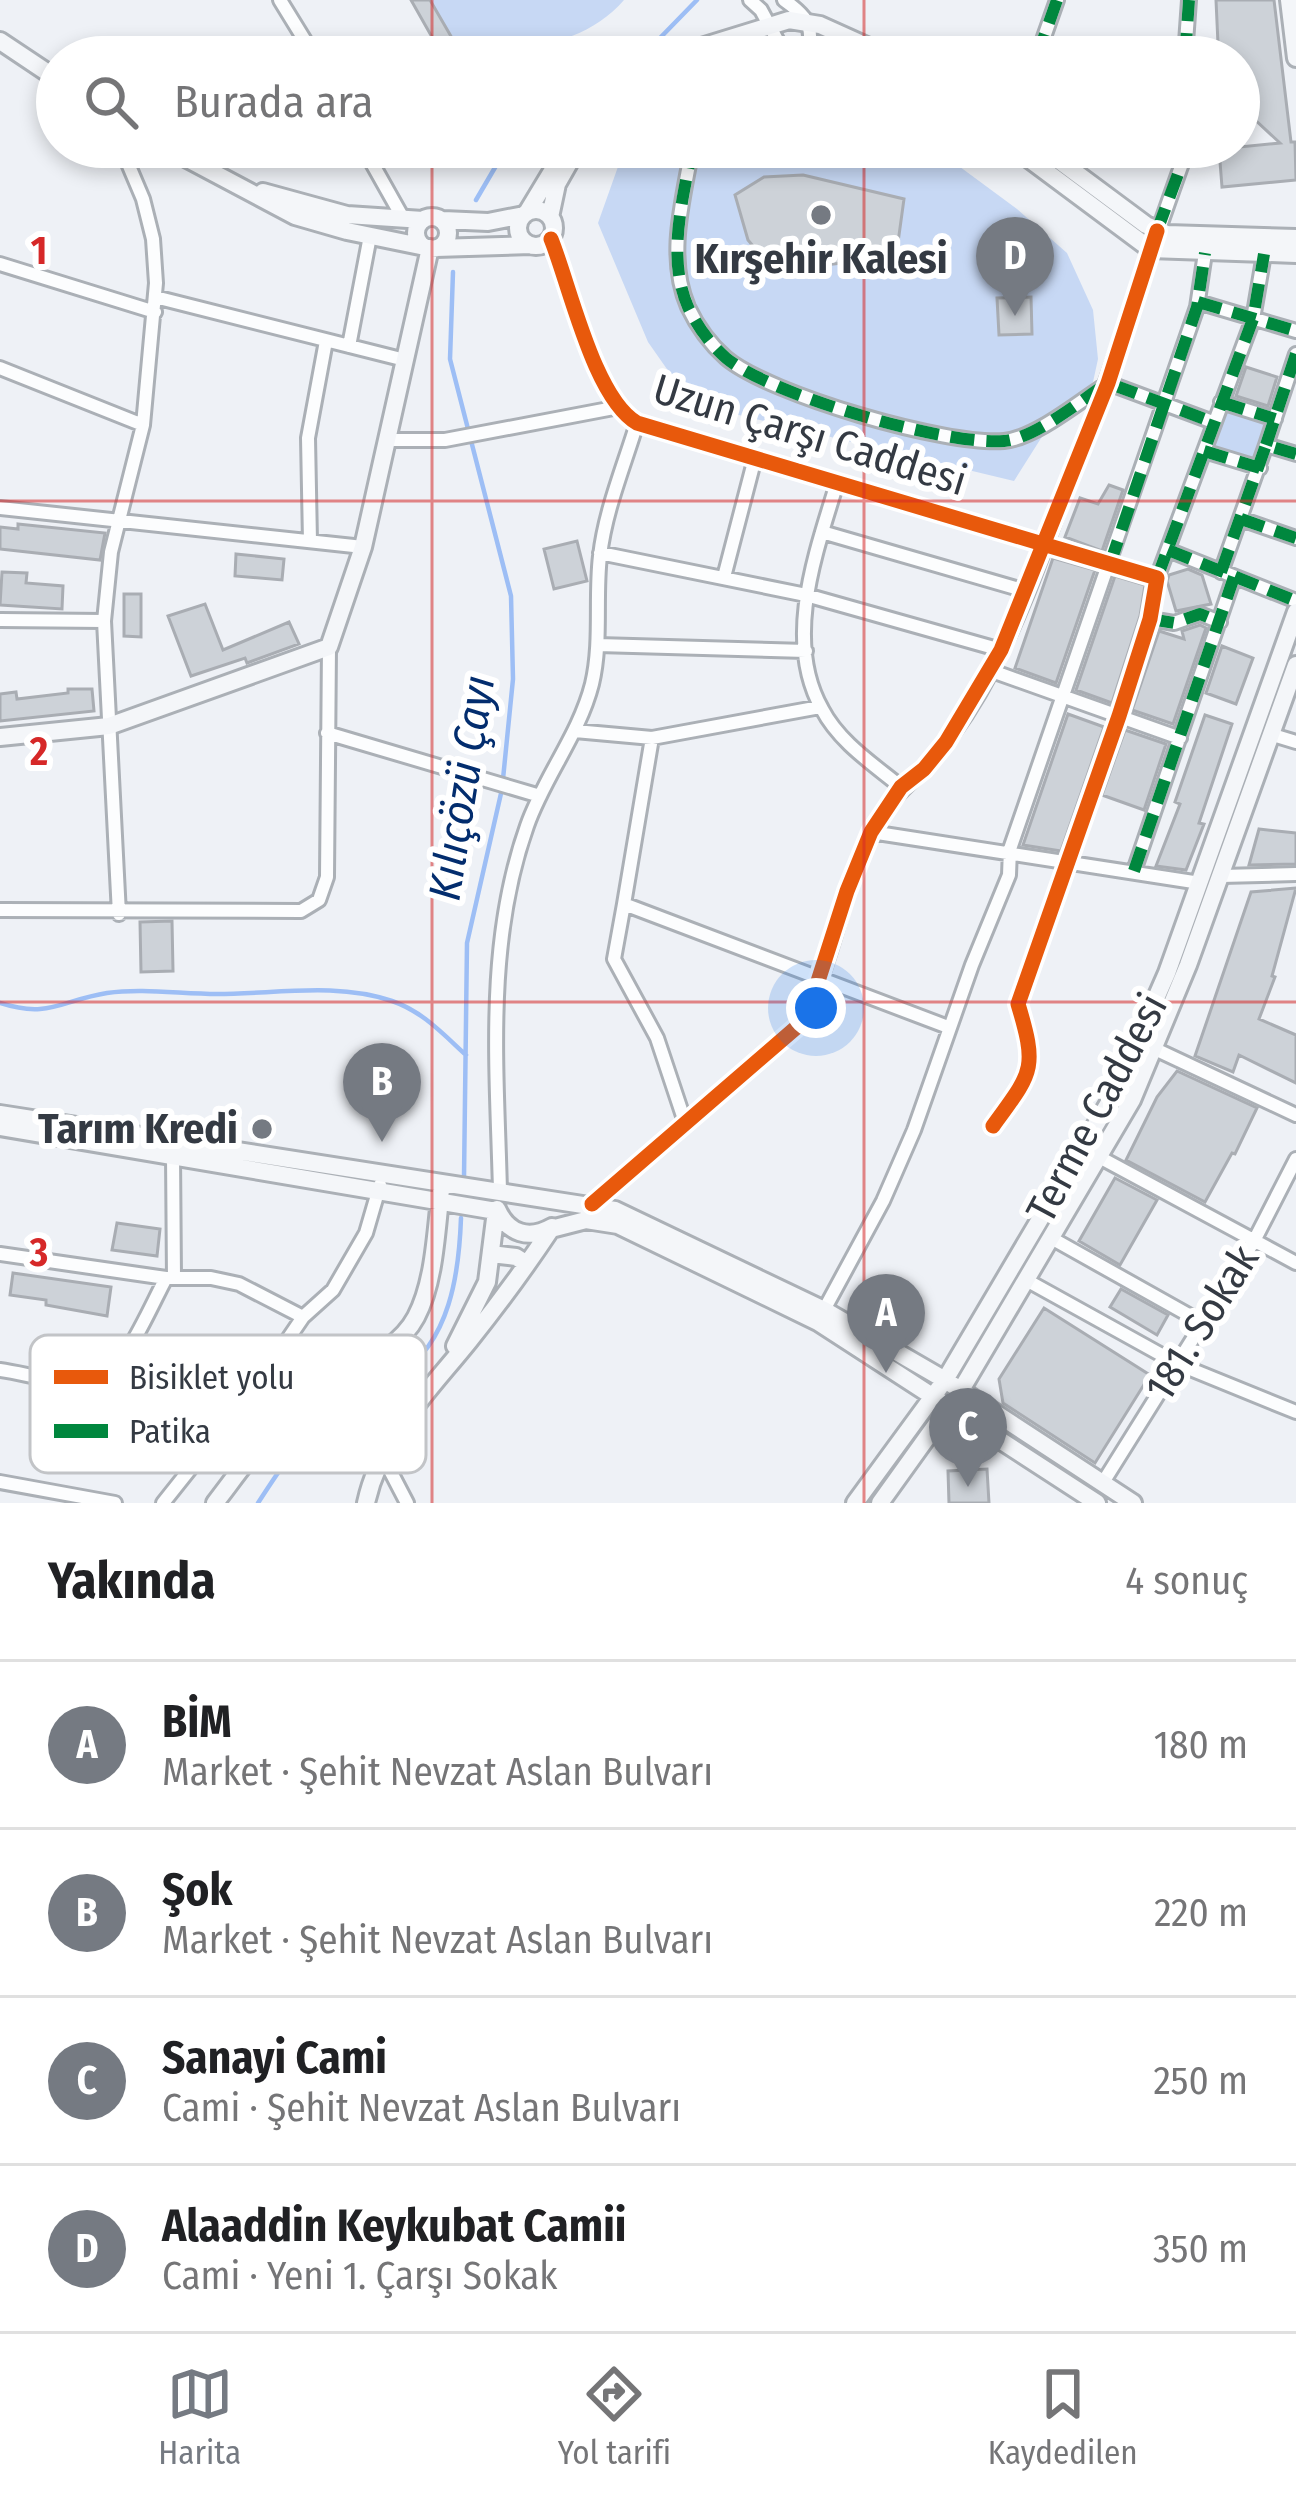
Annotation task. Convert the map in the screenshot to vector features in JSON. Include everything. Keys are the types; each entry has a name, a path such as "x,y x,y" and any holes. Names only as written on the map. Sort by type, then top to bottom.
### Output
{"main road":[{"path":"1289,0 1296,58"},
{"path":"735,36 789,20 840,36"},
{"path":"0,41 36,65"},
{"path":"208,168 295,216 370,236 430,248 544,242"},
{"path":"544,242 526,242 519,224 554,168"},
{"path":"544,242 554,228 550,217 557,184 566,168"},
{"path":"1041,168 1150,249 1296,254"},
{"path":"1070,168 1157,231 1183,237 1296,238"},
{"path":"250,189 346,214 504,221 540,210 550,217"},
{"path":"413,220 417,234 430,248"},
{"path":"0,737 110,726 329,647 363,547 430,248 447,239 442,220"},
{"name":"Terme Caddesi","path":"945,1379 1114,1094 1167,973 1296,612"},
{"name":"Terme Caddesi","path":"880,1503 1028,1281 1101,1158 1155,1049 1296,665"},
{"path":"0,1114 381,1182"},
{"path":"0,1127 491,1199 592,1204 639,1220 824,1310 945,1379 949,1398"},
{"path":"400,1335 415,1321 428,1282 441,1191"},
{"path":"491,1199 505,1226 515,1232 532,1235 586,1220 618,1225 818,1322 1100,1494 1133,1503"},
{"path":"440,1377 487,1282 491,1199"},
{"path":"426,1395 509,1291 551,1229 563,1202"},
{"path":"491,1254 527,1264"},
{"path":"487,1282 509,1291"},
{"name":"Terme Caddesi","path":"855,1503 949,1398"},
{"path":"215,1503 240,1473"},
{"path":"366,1503 375,1473"}],"street":[{"path":"280,0 301,36"},
{"path":"750,0 776,36"},
{"path":"1044,36 1057,0"},
{"path":"1186,36 1189,0"},
{"path":"791,2 803,13 812,36"},
{"path":"119,914 104,621 111,552 143,425 155,304 153,239 130,168"},
{"path":"377,168 413,220"},
{"path":"689,168 676,268 704,337 746,372 851,412 923,430 1000,441 1021,438 1108,383"},
{"path":"592,1204 798,1026 810,1006 871,832 901,787 936,756 992,671 1108,383 1180,168"},
{"path":"349,346 370,236"},
{"name":"Uzun Çarşı Caddesi","path":"544,242 619,407 638,423 1157,578"},
{"path":"824,1310 883,1201 914,1130 1009,874 1010,856 1198,302 1204,254"},
{"path":"994,1126 1031,1066 1031,1046 1018,1004 1119,716 1150,619 1157,578 1253,319 1264,254"},
{"path":"0,264 405,360"},
{"path":"1198,302 1296,331"},
{"path":"310,541 308,438 326,341"},
{"path":"1134,872 1220,622 1241,519 1296,354"},
{"path":"0,368 143,425"},
{"path":"1108,383 1213,422"},
{"path":"1221,402 1275,418"},
{"path":"388,440 445,440 619,407"},
{"path":"491,1199 498,953 519,850 591,687 598,645 600,553 638,423"},
{"path":"1266,445 1296,454"},
{"path":"1204,452 1260,468"},
{"path":"724,577 755,458"},
{"path":"837,483 806,596 806,651 820,707 850,745 901,787"},
{"path":"0,508 363,547"},
{"path":"1241,519 1296,538"},
{"path":"822,532 1026,591"},
{"path":"1168,550 1296,601"},
{"path":"600,553 806,596 1001,650"},
{"path":"1150,619 1174,623 1199,614 1220,622"},
{"path":"0,620 104,621"},
{"path":"598,645 806,651"},
{"path":"0,910 119,914 302,911 319,900 327,877 329,647"},
{"path":"992,671 1180,738"},
{"path":"574,731 652,738 820,707"},
{"path":"327,733 540,796"},
{"path":"1273,735 1296,742"},
{"path":"652,738 614,959 656,1038 685,1122"},
{"path":"871,832 1200,883"},
{"path":"1221,876 1296,874"},
{"path":"624,904 949,1028"},
{"path":"1155,1049 1296,1115"},
{"path":"136,1335 170,1278 173,1155"},
{"path":"1101,1158 1296,1263"},
{"name":"181. Sokak","path":"1100,1494 1254,1241 1296,1159"},
{"path":"291,1335 333,1290 351,1262 366,1233 381,1182"},
{"path":"1053,1239 1203,1323"},
{"path":"0,1254 238,1284 303,1317"},
{"path":"1028,1281 1178,1364 1296,1412"},
{"path":"0,1370 30,1374"},
{"path":"163,1503 187,1473"},
{"path":"391,1473 407,1503"},
{"path":"0,1482 113,1502"}],"shaded area":[{"path":"411,0 624,0 606,17 571,36 431,36"},
{"path":"618,168 961,168 1067,253 1093,310 1098,359 1093,382 1050,424 1014,481 722,411 683,392 648,342 598,223"},
{"path":"1221,402 1275,419 1260,468 1204,451"}],"building":[{"path":"411,0 430,0 451,36 431,36"},
{"path":"1216,0 1274,0 1291,142 1295,142 1296,180 1222,187 1220,168 1260,168 1260,145 1280,143 1260,124 1260,36 1218,36"},
{"name":"Kırşehir Kalesi","path":"803,175 904,199 896,257 816,266 758,252 748,240 735,195 764,177"},
{"path":"1031,297 1032,334 999,335 997,298"},
{"path":"1246,367 1277,377 1268,406 1236,396"},
{"path":"1109,485 1123,490 1102,551 1065,537 1080,498 1098,504"},
{"path":"18,524 105,533 100,560 0,549 0,527 18,529"},
{"path":"577,541 587,581 554,589 544,549"},
{"path":"236,554 284,559 282,580 235,576"},
{"path":"1053,558 1095,570 1056,683 1015,668"},
{"path":"1188,569 1202,575 1211,604 1176,611 1167,581 1169,575"},
{"path":"2,572 27,573 26,583 63,586 62,609 0,605"},
{"path":"1115,576 1145,585 1112,703 1076,690"},
{"path":"124,594 141,594 141,637 124,636"},
{"path":"205,604 223,650 289,622 299,644 191,676 168,616"},
{"path":"1200,625 1206,628 1173,724 1132,710 1159,631 1184,639 1182,631"},
{"path":"1222,646 1253,658 1236,704 1206,693"},
{"path":"68,689 92,689 94,711 0,721 0,694 16,692 17,699 68,693"},
{"path":"1068,714 1104,727 1061,851 1023,845"},
{"path":"1205,715 1232,724 1199,823 1204,824 1186,870 1156,866 1180,804 1175,802"},
{"path":"1125,730 1166,744 1144,810 1102,795"},
{"path":"1259,829 1296,833 1296,864 1249,865"},
{"path":"1296,888 1275,977 1259,1019 1296,1035 1296,1083 1239,1055 1233,1072 1195,1056 1251,892"},
{"path":"172,921 173,971 141,972 140,922"},
{"path":"1177,1071 1257,1108 1205,1202 1126,1160 1157,1097"},
{"path":"1115,1178 1157,1200 1120,1265 1079,1241"},
{"path":"117,1223 160,1229 157,1256 112,1250"},
{"path":"13,1273 111,1287 107,1316 10,1295"},
{"path":"1121,1289 1168,1315 1157,1335 1110,1307"},
{"path":"1044,1308 1150,1375 1095,1463 1003,1403 999,1379"},
{"path":"987,1469 989,1503 949,1503 948,1471"}],"waterway":[{"path":"662,36 697,0"},
{"path":"476,200 495,168"},
{"name":"Kılıçözü Çayı","path":"453,272 450,359 511,596 513,679 502,789 467,943 464,1178"},
{"path":"0,1003 44,1009 134,991 349,992 392,1001 413,1011 466,1055"},
{"name":"Kılıçözü Çayı","path":"426,1349 441,1325 454,1283 461,1218"},
{"name":"Kılıçözü Çayı","path":"258,1503 278,1473"}],"marked path":[{"path":"1044,36 1057,0"},
{"path":"1186,36 1189,0"},
{"path":"689,168 678,231 682,288 709,341 748,372 860,415 977,440 1004,441 1030,433 1108,383 1213,422"},
{"path":"1157,231 1180,168"},
{"path":"1110,564 1197,307 1205,253"},
{"path":"1157,578 1253,319 1264,254"},
{"path":"1198,302 1296,331"},
{"path":"1266,445 1296,354"},
{"path":"1221,402 1275,419"},
{"path":"1221,572 1266,445 1296,454"},
{"path":"1204,451 1260,468"},
{"path":"1241,519 1296,538"},
{"path":"1168,550 1296,601"},
{"path":"1134,871 1234,577"},
{"path":"1150,619 1174,623 1200,614 1220,622"}],"cycle path":[{"path":"592,1204 798,1026 810,1006 871,832 901,787 946,742 1001,650 1108,383 1157,231"},
{"path":"551,239 596,366 622,410 637,423 1157,578 1150,619 1119,716 1018,1004 1028,1043 1028,1070 993,1126"}],"place":[{"name":"Kırşehir Kalesi","path":"821,215"},
{"name":"Alaaddin Keykubat Camii","path":"1015,316"},
{"name":"Tarım Kredi","path":"262,1129"},
{"name":"Şok","path":"382,1142"},
{"name":"BİM","path":"886,1373"},
{"name":"Sanayi Cami","path":"968,1487"}]}
